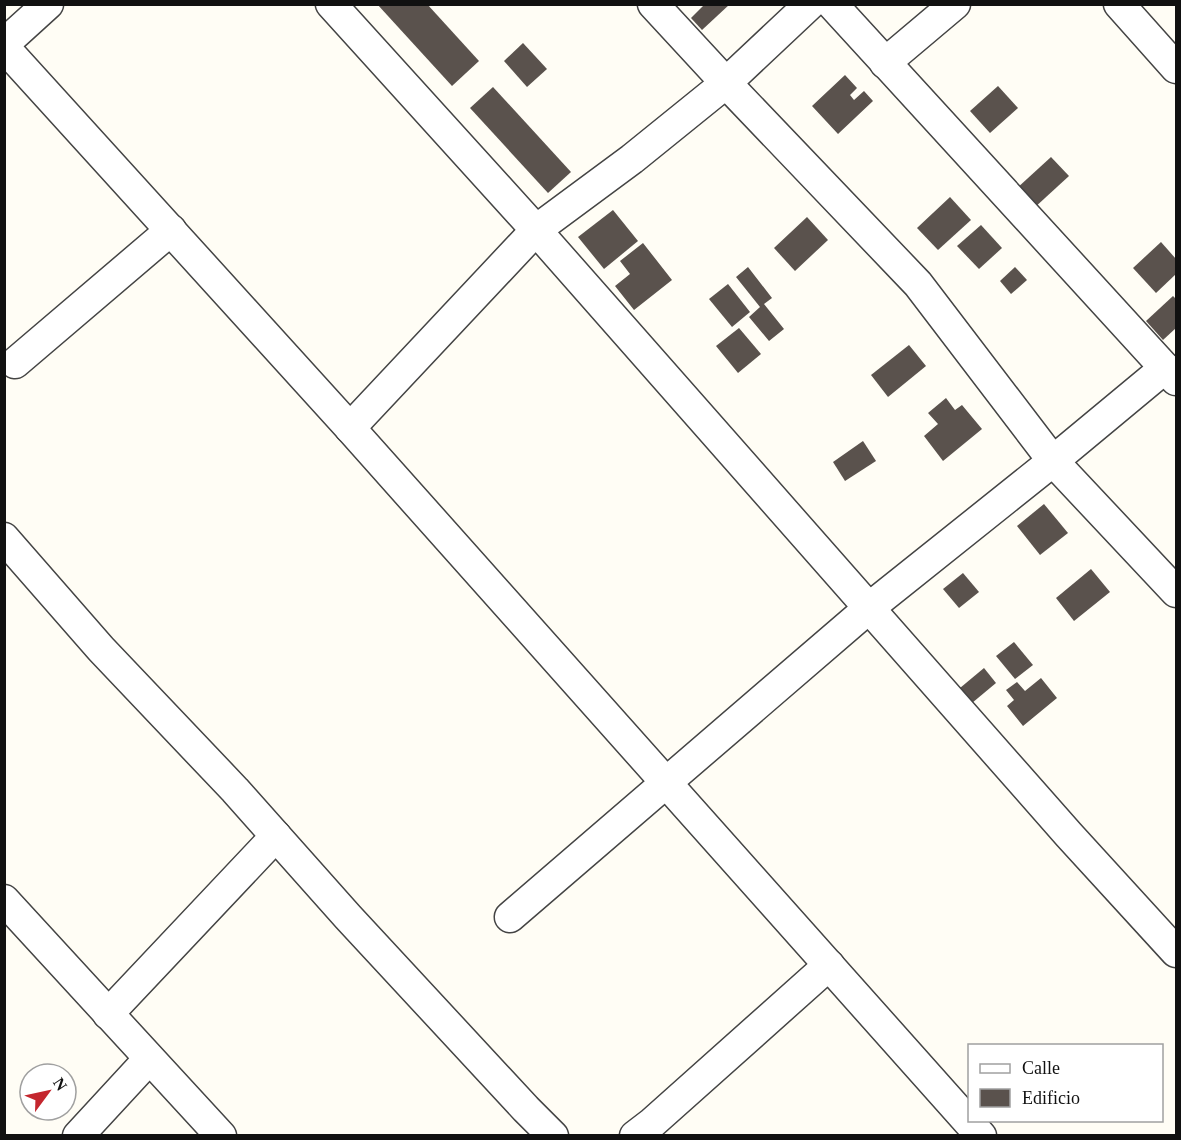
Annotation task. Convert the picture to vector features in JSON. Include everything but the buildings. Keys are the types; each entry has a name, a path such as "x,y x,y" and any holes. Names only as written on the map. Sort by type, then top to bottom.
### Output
{"street":[{"path":"48,4 4,45 350,428 968,1121"},
{"path":"331,4 536,230 1069,835 1176,952"},
{"path":"653,4 918,284 1053,461 1176,592"},
{"path":"350,428 536,230 632,159 726,83 810,4"},
{"path":"510,917 869,608 1053,461 1171,374 832,4"},
{"path":"885,63 956,4"},
{"path":"1119,4 1176,68"},
{"path":"15,363 171,230"},
{"path":"4,538 101,649 553,1136"},
{"path":"108,1014 276,836"},
{"path":"4,900 221,1136"},
{"path":"635,1136 829,965"},
{"path":"78,1136 149,1059"},
{"path":"969,1122 981,1136"}]}
